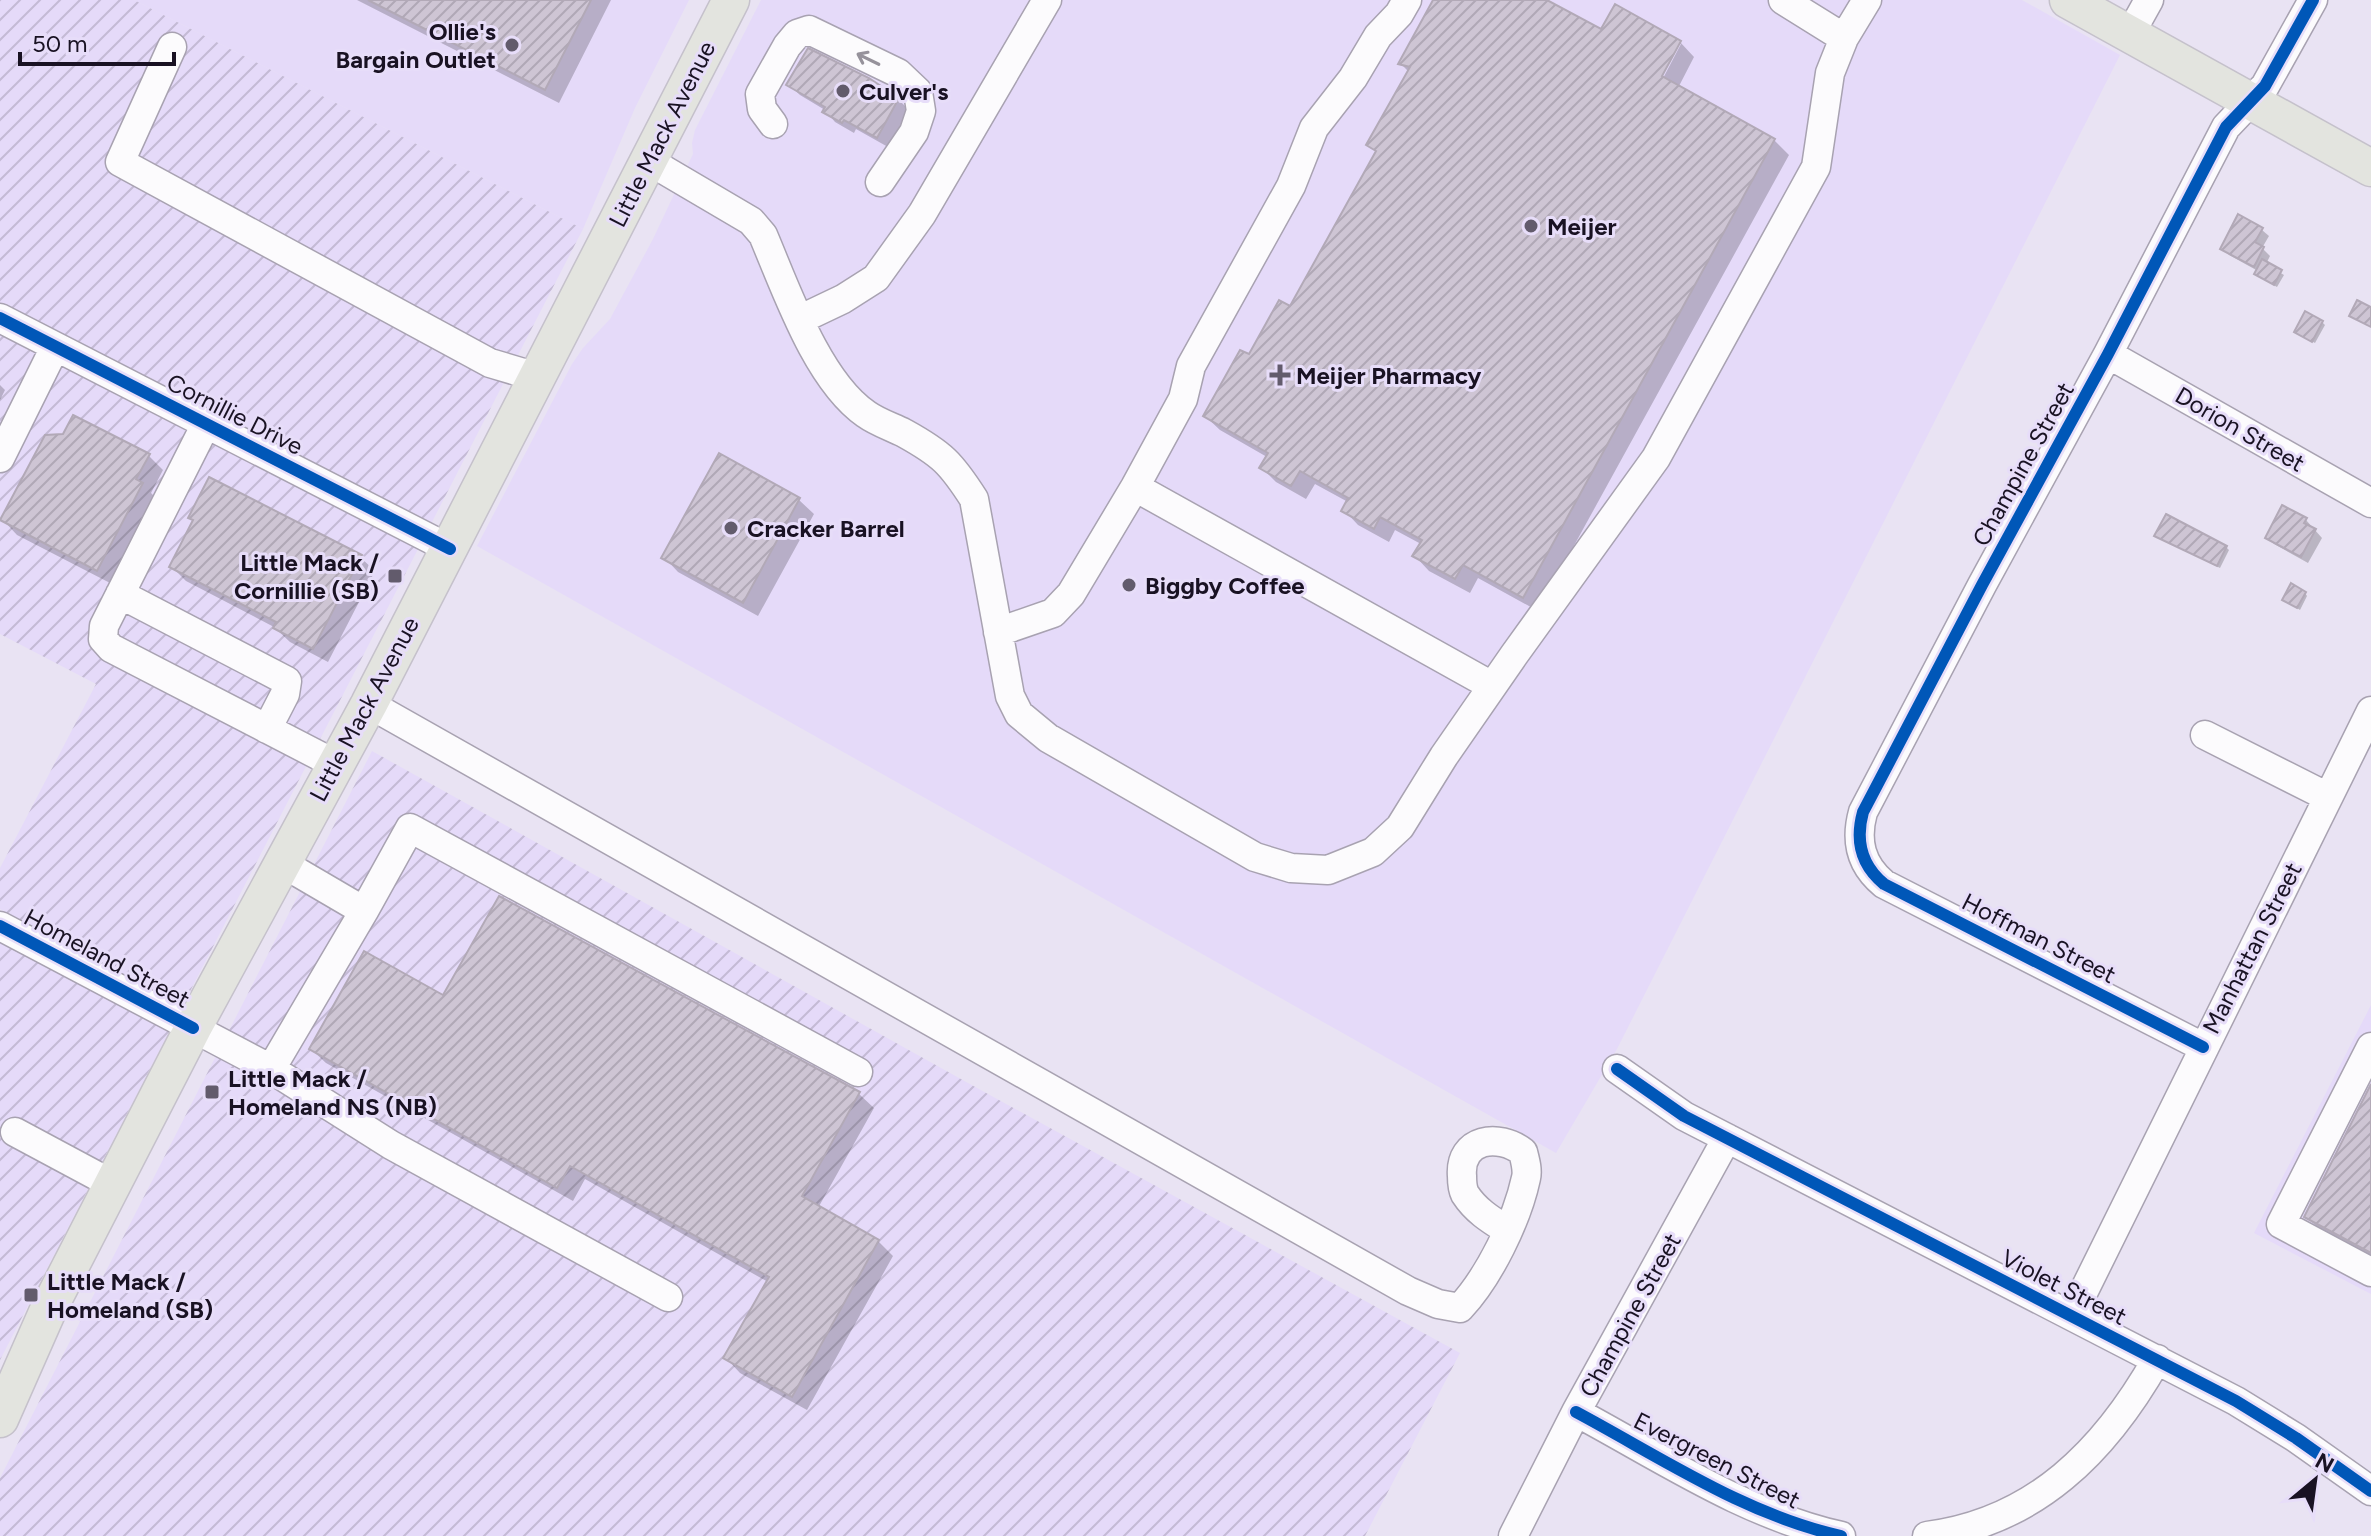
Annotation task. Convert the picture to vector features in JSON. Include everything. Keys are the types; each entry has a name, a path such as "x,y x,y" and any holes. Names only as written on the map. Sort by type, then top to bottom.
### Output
{"main road":[{"name":"Little Mack Avenue","path":"0,1419 49,1308 112,1184 369,704 731,0"},
{"path":"2074,1 2129,36 2371,168"}],"street":[{"path":"801,319 843,299 876,278 922,214 1047,0"},
{"path":"998,632 1053,613 1071,594 1183,399 1191,366 1202,343 1291,186 1314,128 1407,0"},
{"path":"1783,0 1844,38"},
{"path":"649,161 751,221 763,235 834,384 866,414 945,457 959,476 974,499 1010,696 1019,714 1048,738 1255,857 1291,868 1328,870 1373,852 1400,827 1492,686 1656,458 1816,167 1830,73 1844,38 1867,0"},
{"path":"2129,36 2149,0"},
{"name":"Champine Street","path":"1863,858 1859,843 1863,812 1982,585 2108,354 2226,127 2265,86 2313,0"},
{"path":"773,124 762,109 760,94 797,34 809,30 898,73 918,92 921,111 914,132 880,182"},
{"path":"172,47 120,162 490,363 537,377"},
{"name":"Cornillie Drive","path":"0,318 450,549"},
{"path":"0,458 55,347"},
{"name":"Dorion Street","path":"2108,354 2371,503"},
{"path":"206,424 104,626 103,639 111,648 337,765"},
{"path":"1135,487 1492,686"},
{"path":"120,594 287,681 285,694 267,729"},
{"path":"369,704 1408,1291 1438,1304 1460,1308 1476,1291 1507,1230"},
{"name":"Manhattan Street","path":"2072,1315 2371,711"},
{"path":"2205,735 2328,797"},
{"path":"271,1069 410,828 858,1072"},
{"name":"Hoffman Street","path":"1863,858 1884,884 2203,1047"},
{"path":"282,863 364,911"},
{"name":"Homeland Street","path":"0,926 271,1069 391,1145 668,1297"},
{"path":"2371,1047 2281,1224 2371,1272"},
{"name":"Violet Street","path":"1617,1069 1675,1110 1727,1138 2236,1401 2296,1438 2371,1491"},
{"path":"15,1132 112,1184"},
{"name":"Champine Street","path":"1513,1536 1576,1412 1727,1138"},
{"path":"1927,1536 2006,1526 2063,1480 2095,1448 2136,1396 2157,1359"},
{"name":"Evergreen Street","path":"1576,1412 1745,1503 1804,1528 1841,1536"}],"shaded area":[{"path":"0,0 134,0 583,229 0,1360 0,934 11,915 0,909 0,868 96,684 0,634"},
{"path":"134,0 689,0 635,108 583,229"},
{"path":"761,0 2022,0 2120,55 1617,1049 1556,1153 477,546 572,364 610,319 653,239 693,154 695,130"},
{"path":"372,751 1460,1353 1365,1536 0,1536 0,1478"},
{"path":"2371,1005 2371,1294 2254,1233"}],"building":[{"name":"Ollie's Bargain Outlet","path":"368,0 591,0 545,90"},
{"name":"Meijer","path":"1433,0 1547,0 1601,29 1615,4 1681,41 1662,76 1775,139 1523,598 1463,565 1455,579 1412,556 1422,540 1380,517 1374,529 1341,511 1348,498 1300,471 1291,486 1259,468 1268,453 1203,416 1240,350 1249,354 1279,300 1290,306 1376,151 1366,145 1410,67 1398,64"},
{"name":"Culver's","path":"808,48 869,78 899,98 877,138 822,112 825,107 786,85"},
{"path":"2238,214 2263,228 2255,242 2264,247 2254,267 2220,249"},
{"path":"2262,259 2282,270 2274,285 2254,274"},
{"path":"2357,300 2371,307 2371,327 2349,316"},
{"path":"2305,311 2323,321 2312,342 2294,332"},
{"path":"73,415 150,454 136,479 143,483 97,571 0,520 45,435 63,434"},
{"name":"Cracker Barrel","path":"719,453 800,498 743,603 661,558"},
{"path":"209,477 362,555 313,649 273,628 276,622 169,567 193,520 188,518"},
{"path":"2282,505 2307,518 2304,523 2316,529 2301,557 2265,538"},
{"path":"2166,514 2227,546 2217,566 2154,536"},
{"path":"2291,583 2306,592 2297,608 2282,600"},
{"path":"499,896 860,1092 802,1196 879,1240 792,1397 723,1358 769,1277 570,1166 557,1188 309,1049 364,951 443,995"},
{"path":"2371,1084 2371,1253 2304,1217"}],"cycle path":[{"path":"2203,1047 1884,884 1865,861 1860,843 1861,823 1863,812 1982,585 2108,354 2226,127 2265,86 2313,0"},
{"path":"0,318 450,549"},
{"path":"0,926 193,1028"},
{"path":"1617,1069 1684,1116 2236,1401 2296,1438 2371,1491"},
{"path":"1576,1412 1738,1500 1806,1527 1841,1536"}],"place":[{"name":"Ollie's Bargain Outlet","path":"512,45"},
{"name":"Culver's","path":"843,91"},
{"name":"Meijer","path":"1531,226"},
{"name":"Meijer Pharmacy","path":"1280,375"},
{"name":"Cracker Barrel","path":"731,528"},
{"name":"Little Mack / Cornillie (SB)","path":"395,576"},
{"name":"Biggby Coffee","path":"1129,585"},
{"name":"Little Mack / Homeland NS (NB)","path":"212,1092"},
{"name":"Little Mack / Homeland (SB)","path":"31,1295"}]}
